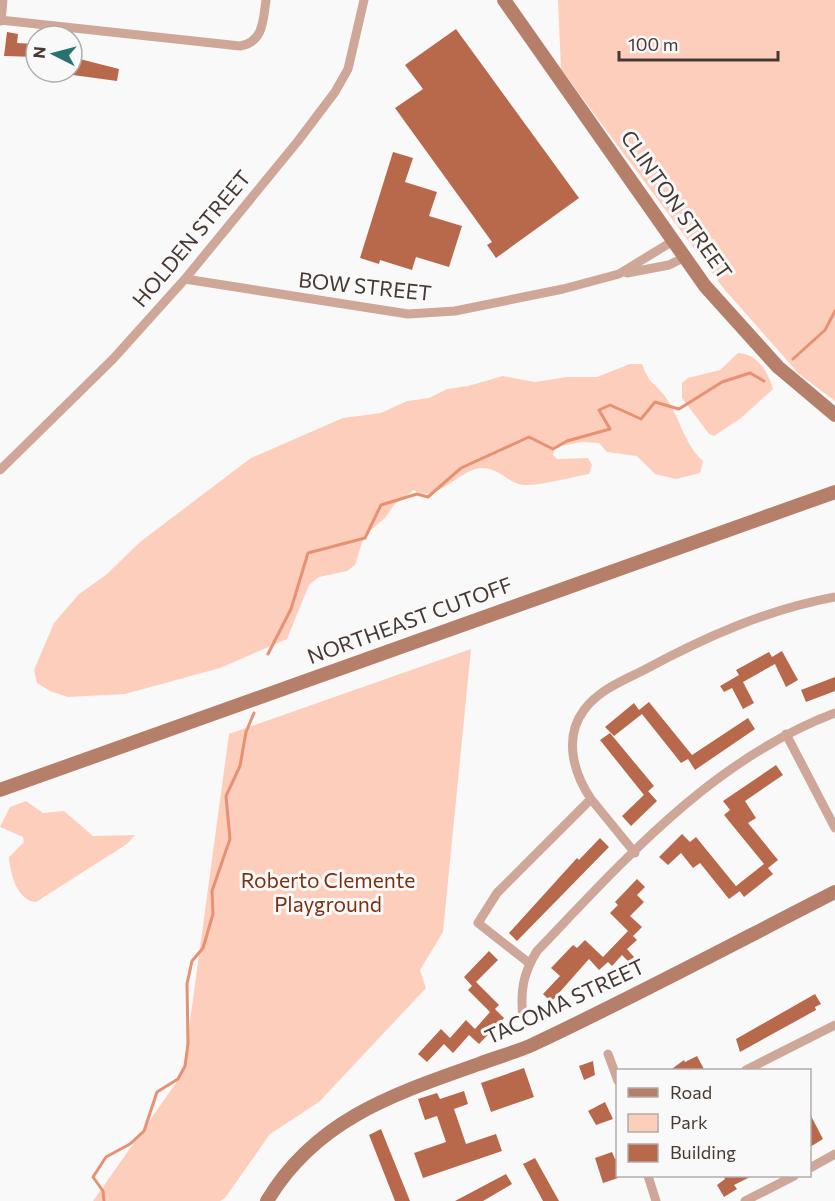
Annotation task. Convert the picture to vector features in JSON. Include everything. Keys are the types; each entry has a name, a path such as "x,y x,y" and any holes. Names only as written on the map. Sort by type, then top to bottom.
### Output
{"main road":[{"name":"CLINTON STREET","path":"504,0 705,286 772,360 835,415"},
{"name":"NORTHEAST CUTOFF","path":"0,790 835,492"},
{"name":"TACOMA STREET","path":"267,1201 284,1173 318,1141 371,1106 409,1088 532,1045 835,892"}],"street":[{"path":"3,0 0,21 240,46 254,41 260,33 266,0"},
{"name":"HOLDEN STREET","path":"0,470 113,359 185,279 335,92 348,69 364,0"},
{"name":"BOW STREET","path":"185,279 408,314 455,311 563,289 610,276 634,267 673,241"},
{"name":"BOW STREET","path":"610,276 669,266 685,257"},
{"path":"635,853 591,799 577,775 573,744 582,711 608,688 727,628 760,615 835,597"},
{"path":"523,1017 522,988 530,963 566,922 635,853 695,795 786,734 835,713"},
{"path":"786,734 835,828"},
{"path":"530,963 478,923 497,893 591,799"},
{"path":"750,1069 835,1024"},
{"path":"608,1054 616,1076"},
{"path":"811,1166 835,1154"},
{"path":"648,1177 656,1201"},
{"path":"746,1201 792,1177"}],"green space":[{"path":"558,0 835,0 835,401 799,374 724,289 561,69"},
{"path":"738,353 757,360 768,376 773,389 741,418 714,436 709,434 682,398 682,383 688,378 720,370"},
{"path":"630,364 642,364 649,379 664,395 686,438 703,461 700,473 676,479 655,474 637,456 607,452 599,443 582,442 555,447 553,455 557,459 588,458 592,465 589,474 547,483 524,485 487,468 472,470 430,493 414,490 394,505 385,518 364,536 355,565 347,571 319,577 309,585 287,639 220,668 125,694 68,697 50,691 37,683 34,670 54,623 79,594 106,575 140,542 251,458 343,418 381,413 407,401 429,398 447,389 468,386 503,376 535,382 567,377 597,377"},
{"name":"Roberto Clemente Playground","path":"471,649 443,932 420,970 426,988 319,1102 270,1134 225,1198 220,1201 93,1201 183,1073 229,734"},
{"path":"26,801 43,813 64,811 93,836 135,835 127,844 36,902 29,900 19,892 11,871 9,857 24,842 23,837 0,827 10,807"}],"building":[{"path":"456,29 579,198 496,258 487,245 492,242 395,108 423,89 405,65"},
{"path":"7,32 18,34 17,43 24,43 24,57 4,56"},
{"path":"84,60 119,69 117,81 84,76"},
{"path":"393,152 413,158 405,182 437,192 429,216 462,226 449,267 416,257 412,270 380,260 379,264 360,258"},
{"path":"782,651 798,680 786,687 775,664 743,682 754,703 743,709 732,688 724,692 720,686 739,675 736,670 769,652 772,657"},
{"path":"835,677 835,691 806,702 801,690"},
{"path":"649,702 692,755 748,718 755,729 695,770 688,759 681,763 642,714 614,736 605,727 634,703 639,710"},
{"path":"610,733 654,786 644,795 600,740"},
{"path":"776,765 783,775 745,801 756,818 748,823 778,860 768,868 773,874 744,897 736,886 764,864 724,815 730,810 723,801"},
{"path":"648,791 657,801 631,826 622,816"},
{"path":"682,834 690,842 696,837 740,891 729,899 700,863 693,868 681,853 668,865 659,857"},
{"path":"600,838 609,847 517,941 509,933 577,858 579,860"},
{"path":"637,879 645,887 637,895 644,902 630,916 642,927 633,936 610,913 618,905 615,902"},
{"path":"628,931 637,940 627,949 634,957 629,962 622,955 612,966 608,962 599,970 589,959 551,1002 543,994 560,976 551,968 573,945 577,948 585,940 603,957"},
{"path":"489,951 498,960 472,986 464,977"},
{"path":"476,982 499,1005 495,1009 504,1018 479,1044 469,1035 453,1053 444,1044 427,1062 418,1054 441,1029 450,1038 466,1020 475,1029 490,1012 468,990"},
{"path":"815,994 821,1004 815,1007 816,1010 740,1052 736,1039"},
{"path":"697,1056 704,1069 672,1069 684,1060 685,1062"},
{"path":"593,1061 595,1075 584,1080 579,1066"},
{"path":"524,1068 534,1097 491,1112 481,1083"},
{"path":"464,1091 468,1104 454,1109 466,1144 496,1134 502,1151 423,1178 414,1153 446,1142 437,1116 425,1120 418,1099 437,1093 440,1099"},
{"path":"605,1102 613,1119 596,1125 588,1111"},
{"path":"811,1116 823,1139 811,1146"},
{"path":"381,1129 410,1201 395,1201 369,1135"},
{"path":"612,1152 616,1159 616,1177 618,1178 603,1183 595,1158"},
{"path":"535,1158 559,1201 543,1201 523,1164"},
{"path":"506,1174 512,1184 483,1201 455,1201"},
{"path":"724,1177 750,1177 734,1185 737,1189 724,1197 717,1185 725,1179"}],"waterway":[{"path":"793,359 825,330 835,311"},
{"path":"268,654 291,609 308,553 365,538 381,505 417,494 428,497 461,468 529,437 553,449 567,441 610,429 599,410 610,405 641,419 655,402 679,409 722,382 750,373 764,381"},
{"path":"104,1201 103,1191 93,1177 106,1157 130,1144 144,1131 157,1092 178,1079 185,1066 188,1044 187,984 192,961 203,948 213,914 212,891 230,839 226,796 240,766 246,732 254,713"}]}
